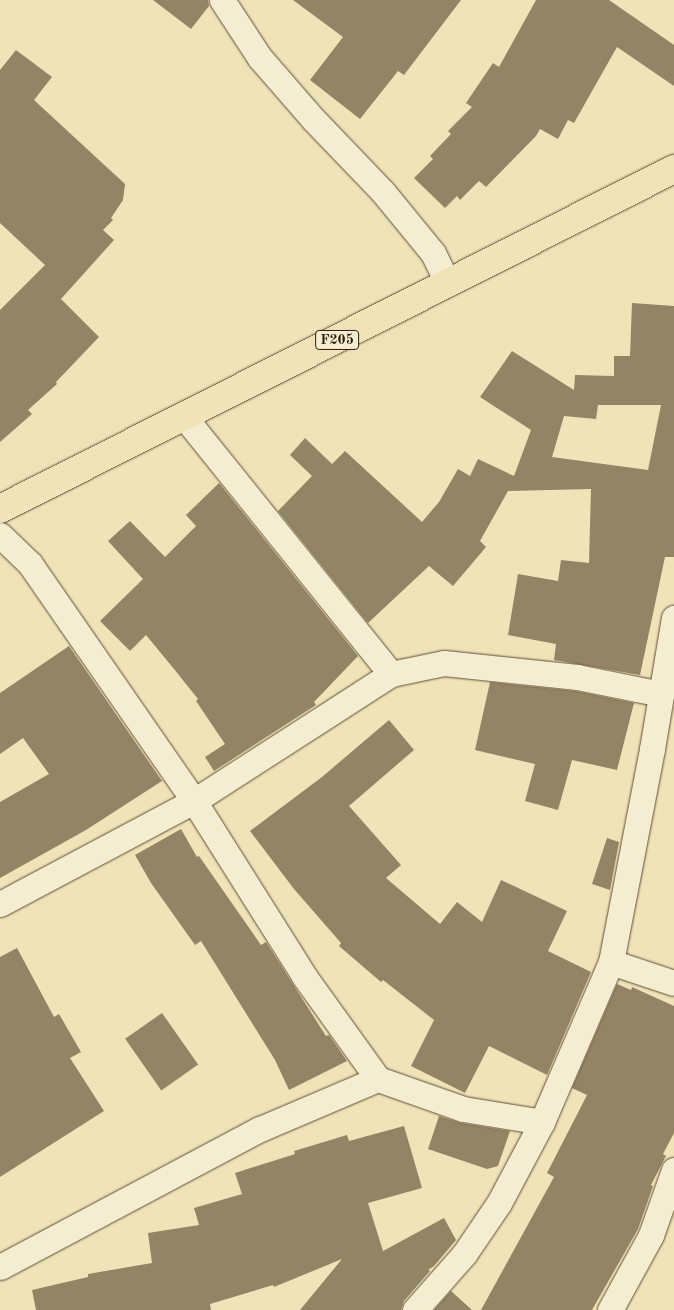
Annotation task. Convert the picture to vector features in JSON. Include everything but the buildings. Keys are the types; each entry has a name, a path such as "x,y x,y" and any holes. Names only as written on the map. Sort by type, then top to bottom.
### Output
{"main road":[{"name":"F205","path":"0,509 674,169"},
{"name":"F205","path":"0,519 190,424 674,188"}],"street":[{"path":"222,0 260,58 313,119 383,192 433,253 448,284"},
{"path":"190,424 391,674"},
{"path":"0,535 30,564 194,801 304,976 378,1079 463,1109 542,1122"},
{"path":"415,1310 465,1253 499,1203 542,1122 611,962 674,618"},
{"path":"0,904 194,801 391,674 444,663 577,677 661,694"},
{"path":"611,962 674,983"},
{"path":"0,1267 260,1129 378,1079"},
{"path":"610,1310 652,1235 674,1170"}]}
